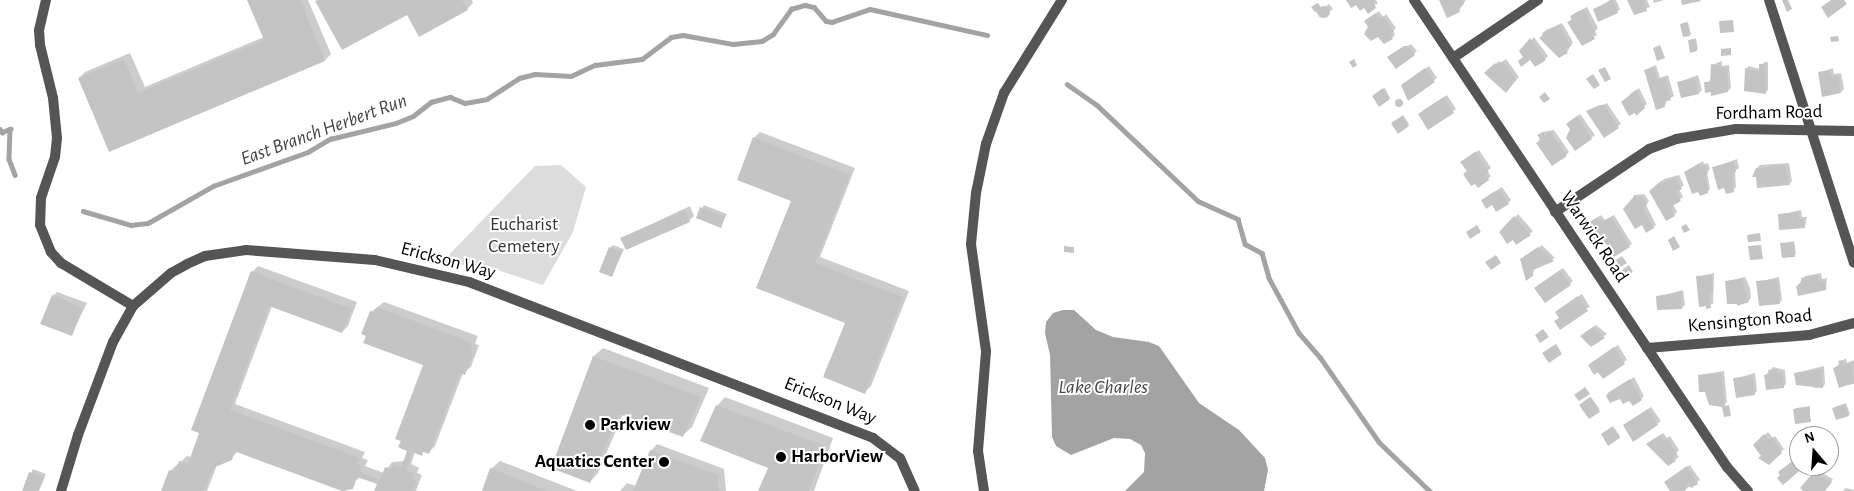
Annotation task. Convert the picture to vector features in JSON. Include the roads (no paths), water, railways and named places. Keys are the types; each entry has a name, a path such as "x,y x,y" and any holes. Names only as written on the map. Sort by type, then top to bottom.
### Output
{"street":[{"path":"46,0 39,38 57,138 55,157 41,198 40,226 51,252 61,263 133,306"},
{"path":"984,491 978,451 986,351 971,244 976,193 986,144 1004,92 1062,0"},
{"name":"Warwick Road","path":"1414,0 1727,467 1748,491"},
{"path":"1453,58 1538,0"},
{"path":"1769,0 1854,262"},
{"name":"Fordham Road","path":"1555,212 1649,149 1676,139 1736,128 1854,131"},
{"name":"Erickson Way","path":"62,491 78,435 113,342 133,306 170,273 205,256 225,252 288,251 375,260 434,273 469,282 584,325 874,438 900,458 915,491"},
{"name":"Kensington Road","path":"1647,348 1809,335 1854,323"}],"water":[{"name":"Lake Charles","path":"1063,310 1074,310 1096,330 1113,337 1149,342 1159,346 1199,403 1239,430 1265,458 1268,470 1264,491 1125,491 1144,472 1145,453 1141,445 1130,439 1114,438 1071,455 1056,446 1052,437 1050,355 1045,333 1046,322 1053,313"}],"waterway":[{"name":"East Branch Herbert Run","path":"83,211 131,225 148,223 213,186 308,152 330,139 396,123 413,116 431,102 450,97 465,103 487,99 519,78 535,74 571,76 595,65 642,59 671,37 683,35 733,44 762,41 773,34 791,9 805,5 814,7 826,21 832,22 870,9 987,35"},
{"name":"East Branch Herbert Run","path":"1067,84 1097,105 1198,201 1238,219 1245,244 1262,253 1269,278 1299,333 1320,357 1379,442 1430,491"},
{"name":"East Branch Herbert Run","path":"0,129 2,132 10,129 9,159 15,175"}],"place":[{"name":"Parkview","path":"590,425"},
{"name":"HarborView","path":"781,457"},
{"name":"Aquatics Center","path":"664,462"}],"park label":[{"name":"Eucharist Cemetery","path":"524,236"}]}
